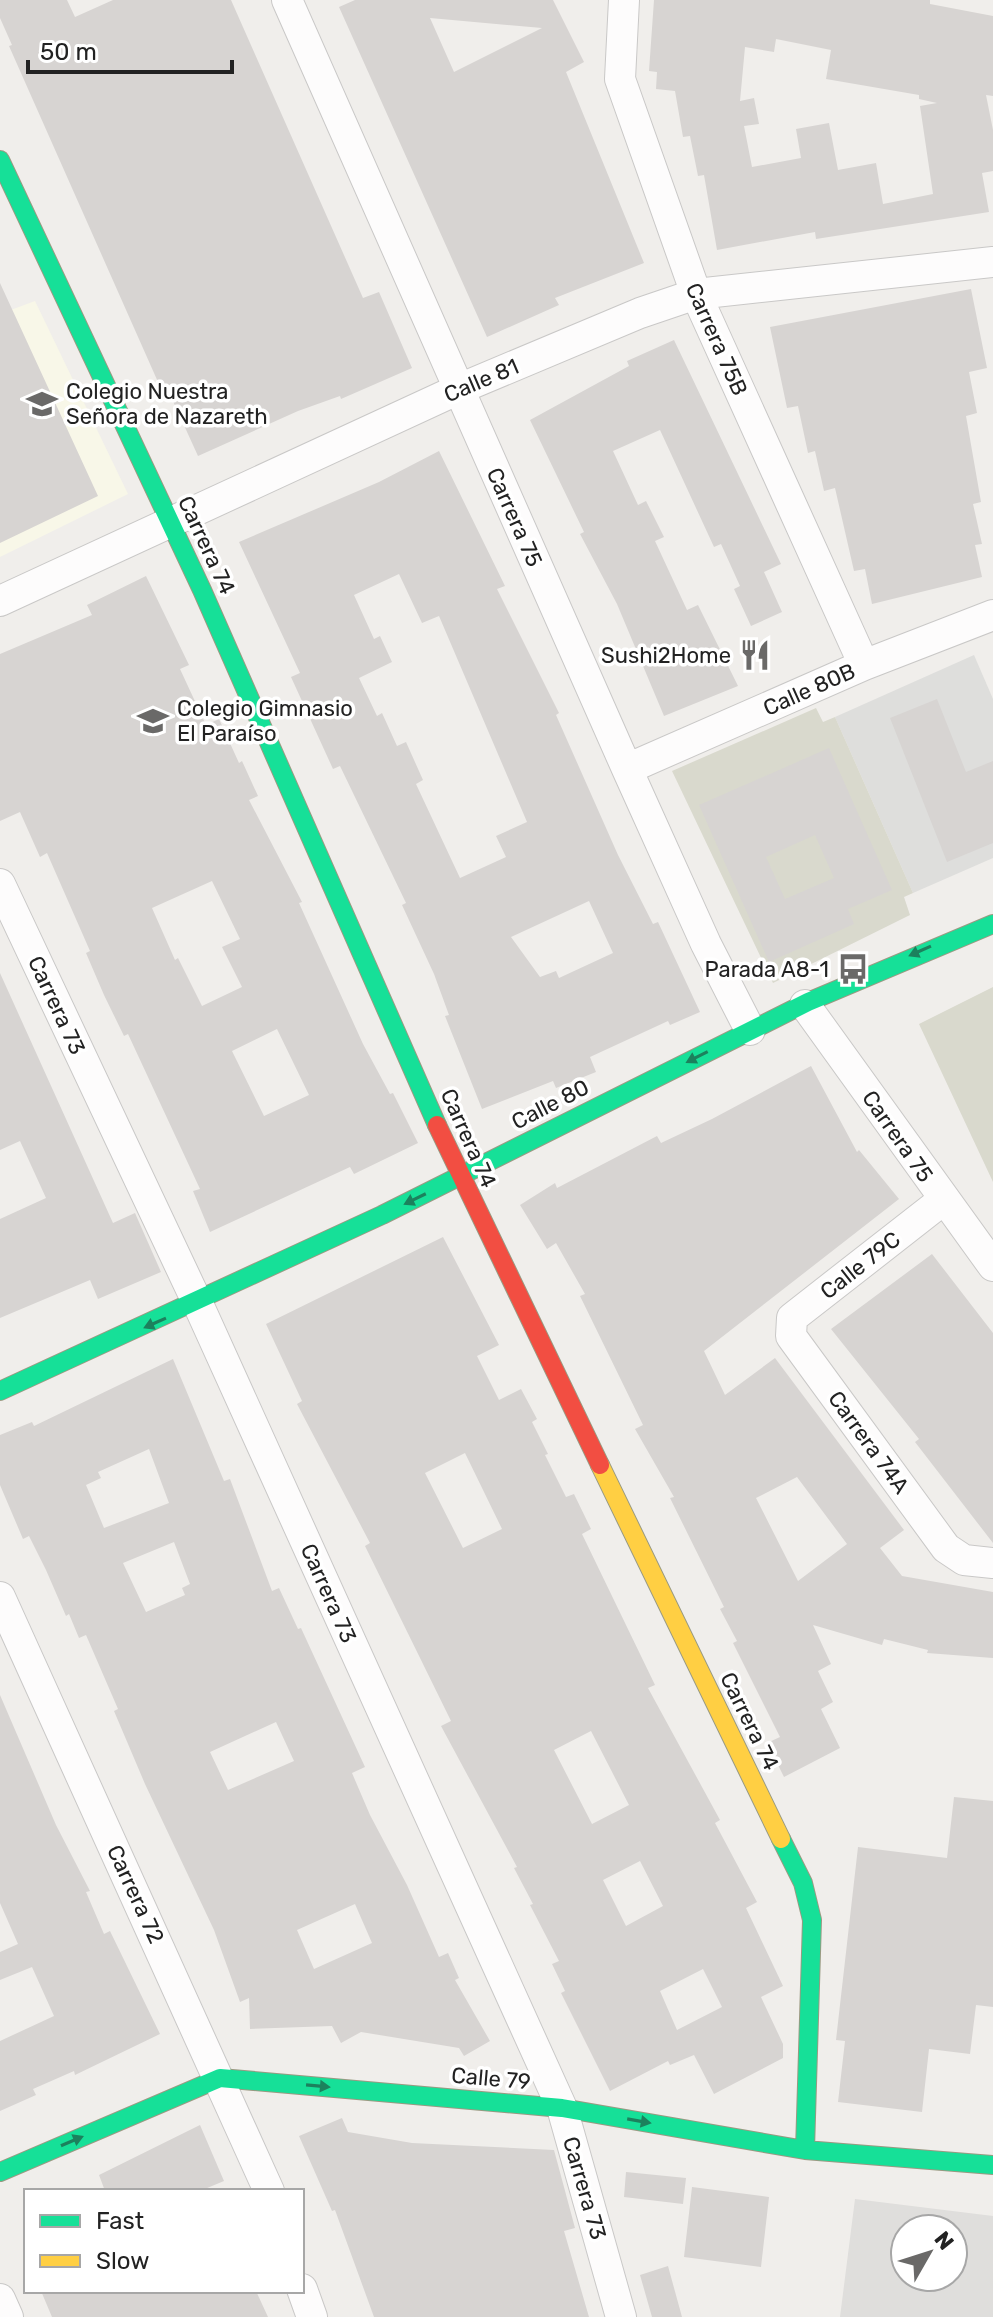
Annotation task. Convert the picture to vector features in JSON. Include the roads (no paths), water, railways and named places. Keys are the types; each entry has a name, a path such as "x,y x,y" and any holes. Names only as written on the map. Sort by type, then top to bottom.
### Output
{"street":[{"name":"Carrera 75","path":"287,0 627,769 706,944 750,1030"},
{"name":"Carrera 75B","path":"624,0 620,79 696,294 864,665"},
{"name":"Carrera 74","path":"0,160 170,521 460,1177 803,1883 812,1920 805,2150"},
{"name":"Calle 81","path":"0,601 459,389 640,313 696,294 993,262"},
{"name":"Calle 80B","path":"627,769 864,665 993,615"},
{"name":"Carrera 73","path":"0,884 198,1304 562,2108 621,2317"},
{"name":"Calle 80","path":"0,1391 198,1304 460,1177 750,1030 925,948 993,924"},
{"name":"Carrera 75","path":"805,1005 993,1266"},
{"name":"Calle 79C","path":"791,1336 792,1318 943,1200"},
{"name":"Carrera 74A","path":"791,1336 946,1548 964,1560 993,1563"},
{"name":"Carrera 72","path":"0,1597 268,2189"},
{"name":"Calle 79","path":"0,2172 220,2078 562,2108 805,2150 993,2165"},
{"path":"303,2293 312,2317"},
{"path":"0,2299 8,2317"}],"place":[{"name":"Colegio Nuestra Señora de Nazareth","path":"42,404"},
{"name":"Sushi2Home","path":"755,655"},
{"name":"Colegio Gimnasio El Paraíso","path":"153,721"},
{"name":"Parada A8-1","path":"853,969"}]}
